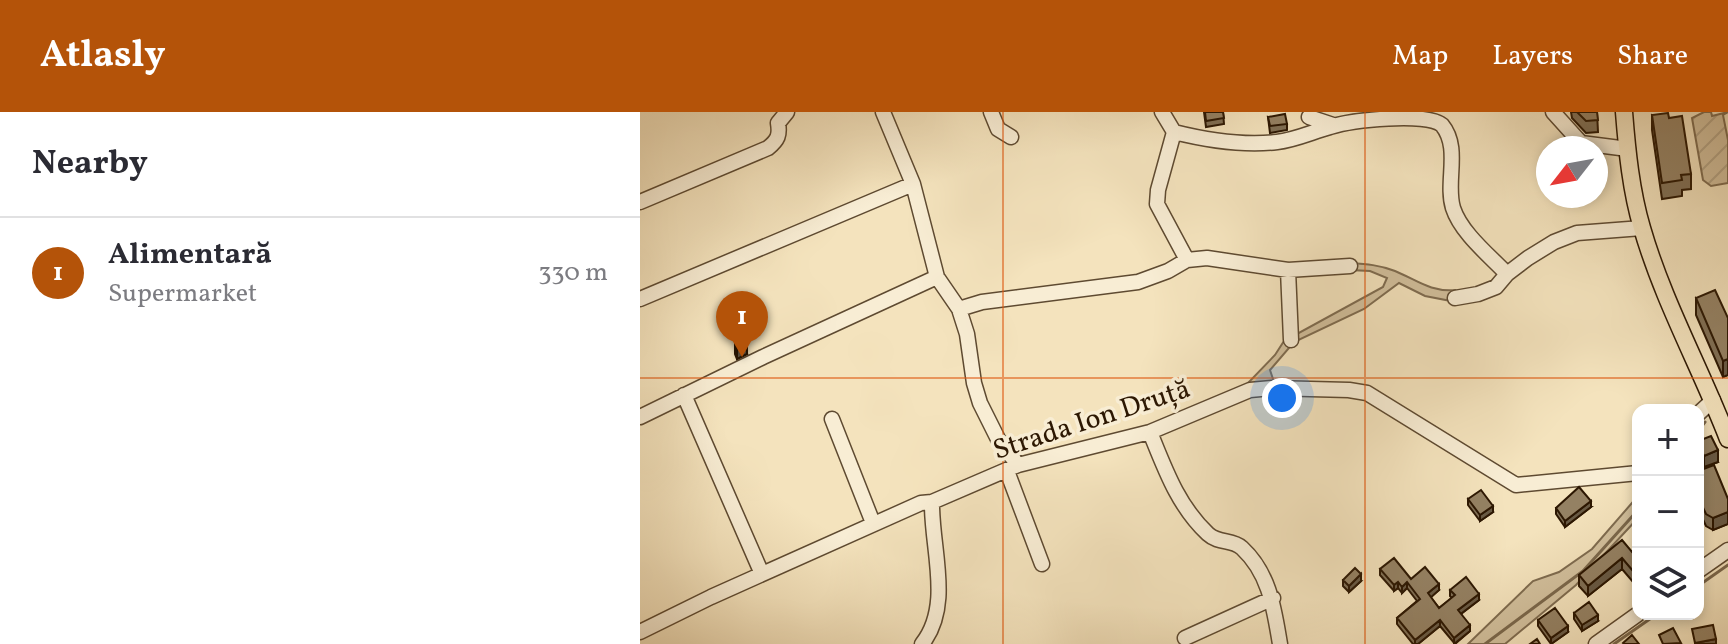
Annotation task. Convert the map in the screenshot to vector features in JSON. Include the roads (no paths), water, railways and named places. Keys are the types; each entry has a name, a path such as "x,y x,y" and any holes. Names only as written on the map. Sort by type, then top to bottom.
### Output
{"main road":[{"path":"1624,112 1642,228 1728,439"}],"street":[{"path":"640,202 768,148 777,141 780,134 778,123 787,112"},
{"path":"883,112 913,184 937,277 959,309 980,403 1013,468 1042,564"},
{"path":"991,112 998,129 1011,137"},
{"path":"1162,112 1174,132 1223,142 1276,142 1333,126 1400,115 1422,115 1441,122 1451,146 1453,209 1507,274"},
{"path":"1553,112 1581,143 1628,149"},
{"path":"1305,134 1309,114 1333,126"},
{"path":"1174,132 1164,162 1157,204 1187,260"},
{"path":"640,299 913,184"},
{"path":"1455,298 1496,287 1507,274 1554,242 1577,233 1642,228"},
{"path":"959,309 982,302 1138,282 1187,260 1207,258 1288,270 1350,266"},
{"path":"1288,270 1291,340"},
{"path":"640,417 937,277"},
{"name":"Strada Ion Druță","path":"640,632 921,503 932,502 1013,468 1150,432 1250,390 1272,388 1367,393 1516,485 1632,474"},
{"path":"684,395 762,574"},
{"path":"1704,408 1713,400"},
{"path":"832,419 873,523"},
{"path":"1150,432 1182,503 1219,542 1241,547 1269,586 1280,644"},
{"path":"922,644 933,625 940,601 931,529 932,502"},
{"path":"1704,567 1728,550"},
{"path":"1185,638 1273,598"},
{"path":"1596,644 1632,618"}],"waterway":[{"path":"1485,644 1583,571 1632,517"},
{"path":"1704,582 1728,565"},
{"path":"1614,644 1648,620"}],"place":[{"name":"Alimentară","path":"742,357"}]}
